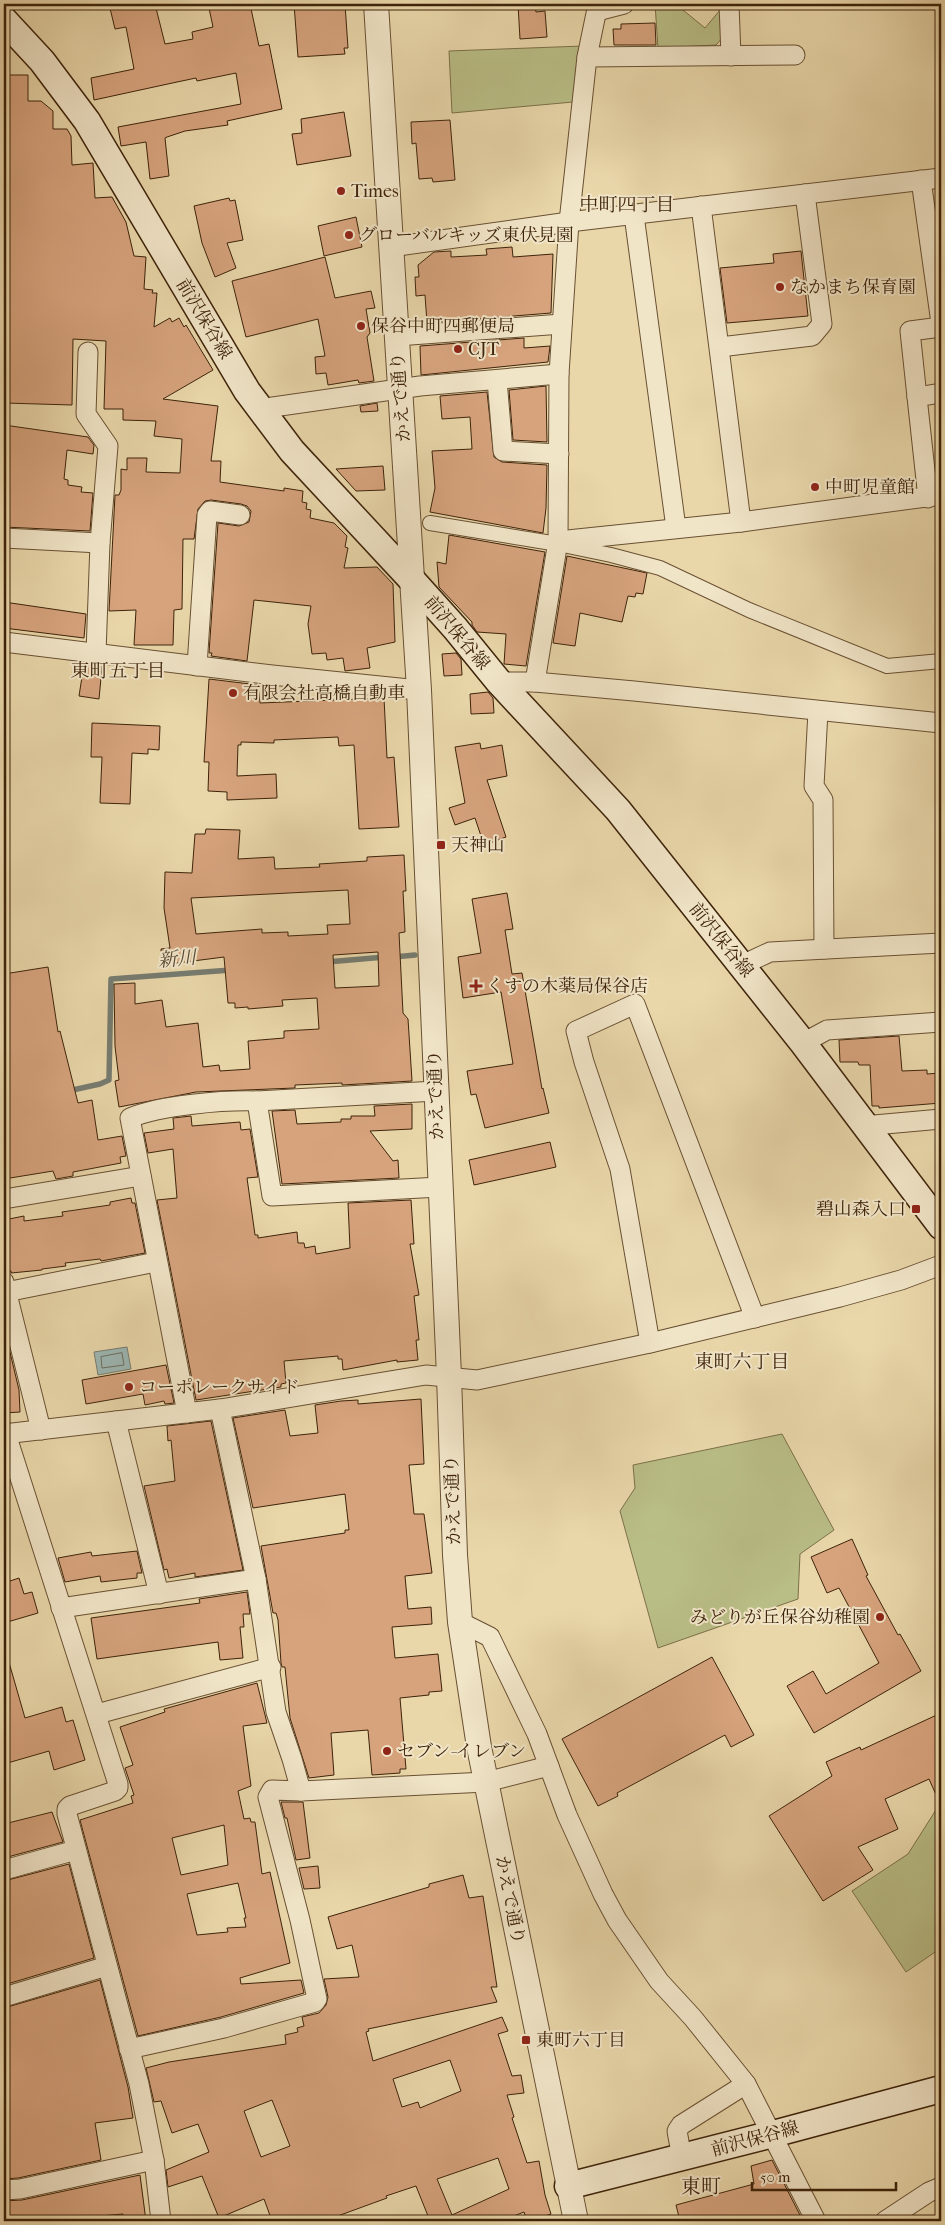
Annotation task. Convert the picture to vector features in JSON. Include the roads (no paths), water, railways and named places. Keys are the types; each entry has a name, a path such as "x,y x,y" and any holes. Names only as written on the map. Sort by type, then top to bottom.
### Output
{"main road":[{"name":"前沢保谷線","path":"4,20 42,61 87,121 259,409 292,452 412,580 455,628 499,682 618,810 742,965 941,1226"},
{"name":"前沢保谷線","path":"568,2186 682,2158 941,2089"}],"street":[{"name":"かえで通り","path":"376,4 419,690 455,1555 460,1622 486,1782 576,2221"},
{"path":"535,682 558,542 559,374 569,222 587,57 598,8 624,4"},
{"path":"728,4 731,56"},
{"path":"587,57 795,55"},
{"path":"391,248 569,222 941,178"},
{"path":"558,542 741,522 935,496 918,396 910,331 941,325 921,180"},
{"path":"720,347 812,336 822,324 805,194"},
{"path":"701,206 741,522"},
{"path":"634,215 676,528"},
{"path":"397,336 562,324"},
{"path":"88,352 86,414 108,446 100,543 96,653"},
{"path":"259,409 401,389 559,374"},
{"path":"497,380 503,451 559,454"},
{"path":"918,396 941,393"},
{"path":"198,666 207,514 213,511 240,515"},
{"path":"430,523 558,542 660,568 749,610 887,666 941,661"},
{"path":"4,538 100,543"},
{"path":"4,642 374,687 419,690"},
{"path":"499,682 535,682 941,722"},
{"path":"818,711 814,786 823,800 824,949"},
{"path":"742,965 770,952 941,943"},
{"path":"650,1343 620,1169 584,1062 576,1031 635,1004 755,1318"},
{"path":"802,1043 827,1030 941,1022"},
{"path":"186,1413 130,1118 168,1109 232,1100 258,1101 436,1091"},
{"path":"258,1101 272,1196 440,1187"},
{"path":"863,1126 941,1119"},
{"path":"4,1199 141,1176"},
{"path":"41,1430 5,1287 156,1262"},
{"path":"161,2221 154,2160 139,2084 67,1810 70,1806 116,1791 118,1788 96,1714 5,1434 220,1409 426,1374 477,1380 650,1343 755,1318 901,1280 941,1265"},
{"path":"220,1409 256,1579 271,1667 276,1712 292,1759 300,1791"},
{"path":"116,1421 159,1594"},
{"path":"61,1608 256,1579"},
{"path":"460,1622 490,1637 536,1734 567,1815 602,1894 659,1981 693,2018 746,2084 816,2221"},
{"path":"96,1714 271,1667"},
{"path":"129,2049 224,2028 314,2002 317,1999 300,1920 268,1797 272,1790 300,1791 486,1782 549,1766"},
{"path":"4,1870 76,1850"},
{"path":"4,1997 107,1966"},
{"path":"682,2158 677,2131 681,2125 746,2084"},
{"path":"4,2190 20,2189 154,2160"},
{"path":"885,2221 929,2192 941,2187"}],"water":[{"path":"127,1347 131,1369 98,1375 94,1352"}],"waterway":[{"name":"新川","path":"394,957 415,955"},
{"name":"新川","path":"327,962 385,957"},
{"name":"新川","path":"68,1091 100,1084 109,1080 111,979 231,970"}],"place":[{"name":"Times","path":"341,191"},
{"name":"グローバルキッズ東伏見園","path":"349,235"},
{"name":"なかまち保育園","path":"780,287"},
{"name":"保谷中町四郵便局","path":"361,326"},
{"name":"CJT","path":"458,349"},
{"name":"中町児童館","path":"815,487"},
{"name":"有限会社高橋自動車","path":"233,693"},
{"name":"天神山","path":"441,845"},
{"name":"くすの木薬局保谷店","path":"476,986"},
{"name":"碧山森入口","path":"916,1209"},
{"name":"コーポレークサイド","path":"129,1387"},
{"name":"みどりが丘保谷幼稚園","path":"880,1617"},
{"name":"セブン-イレブン","path":"387,1751"},
{"name":"東町六丁目","path":"526,2040"}],"district":[{"name":"中町四丁目","path":"627,205"},
{"name":"東町五丁目","path":"118,671"},
{"name":"東町六丁目","path":"742,1362"},
{"name":"東町","path":"701,2186"}]}
